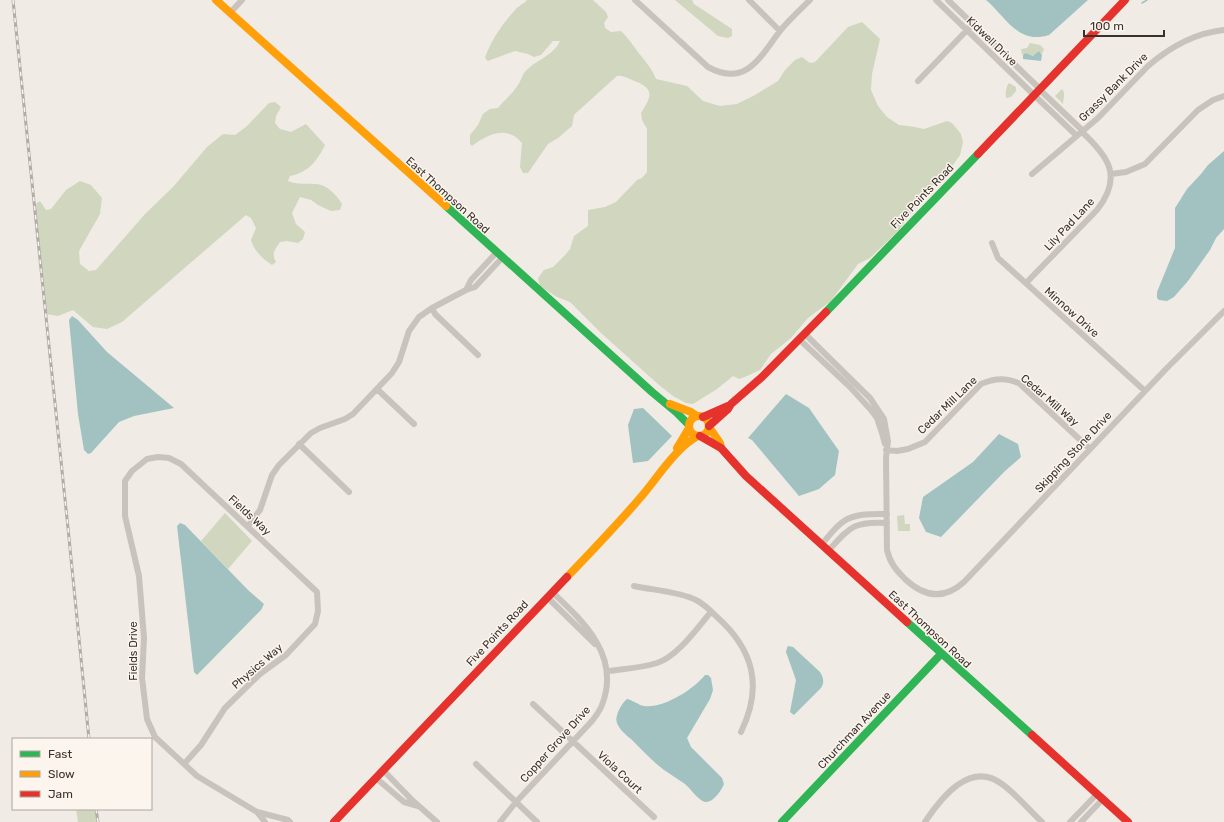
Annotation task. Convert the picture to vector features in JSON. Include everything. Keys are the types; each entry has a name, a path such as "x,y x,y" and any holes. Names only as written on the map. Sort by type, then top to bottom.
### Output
{"street":[{"name":"East Thompson Road","path":"216,0 499,256 670,408 681,416 689,427"},
{"path":"230,13 242,0"},
{"path":"635,0 708,67 718,72 729,74 739,73 753,66 780,31 810,0"},
{"path":"749,0 780,31"},
{"name":"Kidwell Drive","path":"936,0 967,31 1038,91"},
{"name":"Kidwell Drive","path":"948,0 1038,91"},
{"name":"Five Points Road","path":"709,427 728,409 731,404 762,378 802,337 1125,0"},
{"path":"918,81 973,24"},
{"name":"Grassy Bank Drive","path":"1032,174 1098,118 1148,66 1162,54 1189,39 1203,34 1224,30"},
{"path":"1038,91 1093,143 1104,156 1111,174 1126,172 1145,164 1198,110 1209,102 1224,96"},
{"name":"Lily Pad Lane","path":"1026,283 1102,203 1109,190 1111,174"},
{"name":"Minnow Drive","path":"992,244 998,258 1145,391"},
{"path":"248,526 260,510 275,470 299,444 315,430 350,416 398,365 411,326 421,315 474,287 499,256"},
{"path":"432,308 435,314 478,356"},
{"name":"Skipping Stone Drive","path":"887,523 887,550 893,566 898,572 916,589 932,594 950,592 960,585 1145,391 1224,311"},
{"path":"802,337 836,364 867,394 884,419 888,441 886,450"},
{"path":"802,337 877,418 886,450 887,523 868,522 849,529 829,550"},
{"path":"831,369 836,364"},
{"path":"999,372 999,379"},
{"name":"Cedar Mill Lane","path":"886,450 897,451 908,449 924,442 981,384 999,379"},
{"name":"Cedar Mill Way","path":"999,379 1011,379 1020,384 1090,449"},
{"path":"377,389 414,424"},
{"name":"East Thompson Road","path":"667,404 672,404 700,416"},
{"name":"Five Points Road","path":"700,416 731,404"},
{"path":"700,416 708,422 709,427 708,432 699,436 693,434 689,427 691,419 700,416"},
{"name":"Five Points Road","path":"334,822 628,512 673,457 689,427"},
{"name":"East Thompson Road","path":"709,427 720,443 721,448"},
{"name":"East Thompson Road","path":"699,436 721,448 746,476 1128,822"},
{"name":"Five Points Road","path":"673,457 679,453 690,440 699,436"},
{"path":"299,444 349,492"},
{"name":"Fields Way","path":"158,457 169,458 181,464 317,592 317,599"},
{"name":"Fields Drive","path":"158,457 147,459 141,463 132,470 125,480 125,516 139,576 144,638 142,678 147,719 155,737 197,776 258,812 288,820 290,822"},
{"path":"822,544 844,521 860,515 887,514"},
{"path":"860,515 862,523"},
{"path":"634,586 687,596 697,600 725,624 737,638 749,661 753,685 752,702 741,732"},
{"name":"Copper Grove Drive","path":"500,822 516,802 592,721 602,706 607,687 607,671 595,645 550,594"},
{"name":"Physics Way","path":"184,764 201,745 225,708 260,674 286,655 314,624 318,611 317,599"},
{"path":"607,671 642,667 658,662 671,655 711,612"},
{"name":"Churchman Avenue","path":"782,822 941,654"},
{"name":"Viola Court","path":"533,704 654,817"},
{"path":"476,764 537,822"},
{"path":"383,770 437,822"},
{"path":"925,822 934,809 954,788 966,780 978,777 990,778 1003,784 1042,822"},
{"path":"376,778 404,802 420,807"},
{"path":"1070,822 1100,797"},
{"path":"1081,822 1100,797"},
{"name":"Fields Drive","path":"258,812 265,822"}],"green space":[{"path":"527,0 593,0 606,12 608,17 604,23 605,28 611,32 621,31 648,65 656,79 687,86 703,101 720,106 737,104 778,81 785,70 795,60 802,57 810,63 815,62 848,27 862,22 880,39 872,74 871,90 878,106 887,117 899,125 924,129 947,121 952,123 961,134 963,142 960,155 953,165 922,196 899,230 870,258 858,264 831,301 808,318 791,338 771,354 760,370 739,379 733,376 717,389 693,404 686,403 673,396 659,385 601,333 570,302 557,297 540,286 538,278 544,270 553,267 566,254 570,249 574,236 588,226 588,210 605,207 616,202 637,180 642,178 647,172 647,129 642,120 641,113 648,101 648,89 623,76 617,76 574,115 572,126 548,144 528,173 523,173 520,167 522,143 510,134 497,133 484,138 472,146 470,144 470,135 478,125 483,114 490,109 498,108 516,88 525,71 555,49 560,41 553,41 541,55 534,57 515,51 488,61 485,58 494,38 502,26 516,9"},
{"path":"675,0 692,0 694,4 732,29 732,36 728,38 718,36"},
{"path":"1030,43 1040,45 1044,49 1042,54 1039,51 1035,55 1031,56 1025,53 1022,55 1021,49 1027,48"},
{"path":"1009,83 1016,87 1016,91 1011,97 1006,98 1006,90"},
{"path":"1062,89 1064,94 1063,104 1055,96"},
{"path":"275,102 281,107 276,116 275,123 280,129 291,132 306,124 325,145 312,165 302,172 290,176 288,181 324,186 333,193 342,204 340,210 331,211 311,200 300,197 292,213 296,224 305,232 303,239 298,243 287,241 280,242 275,249 274,254 276,262 272,265 262,257 255,248 251,240 256,228 251,218 246,215 122,322 107,329 93,327 73,310 58,316 46,314 34,205 40,201 46,210 51,209 66,190 80,181 91,185 102,198 100,214 79,251 80,264 89,271 96,270 145,214 173,187 207,147 223,134 235,135 247,126 269,103"},
{"path":"225,513 252,541 228,569 201,541"},
{"path":"904,515 905,524 910,524 910,531 898,531 897,516"},
{"path":"76,810 96,810 98,822 78,822"}],"water":[{"path":"986,0 1088,0 1049,35 1038,37 1029,36 1013,28"},
{"path":"1039,51 1042,55 1041,61 1023,59 1023,55 1025,53 1033,56"},
{"path":"1224,151 1224,229 1216,238 1210,250 1188,281 1174,297 1167,301 1159,300 1157,298 1157,292 1175,248 1175,208 1187,189 1208,165"},
{"path":"72,316 78,320 107,352 174,408 134,416 119,422 91,453 88,454 84,450 78,414 69,320"},
{"path":"786,394 809,408 839,451 835,475 819,489 799,496 752,440 748,438"},
{"path":"643,408 672,436 648,461 633,463 628,425 634,409"},
{"path":"999,434 1018,444 1021,457 1005,471 941,537 926,532 919,518 923,497 973,462"},
{"path":"180,523 185,525 248,590 264,604 261,610 197,675 194,672 177,526"},
{"path":"788,646 793,647 820,672 823,680 821,688 794,715 790,712 796,680 786,652"},
{"path":"705,675 708,675 711,678 713,690 710,699 687,738 691,747 722,778 724,784 714,799 708,802 705,802 697,797 685,784 651,759 621,730 616,720 619,710 627,699 644,706 660,704 686,692"}],"waterway":[{"path":"1142,3 1147,0"}],"railway":[{"path":"13,0 89,738"},
{"path":"96,810 98,822"}],"traffic: fast":[{"path":"826,312 978,154"},
{"path":"446,206 689,425"},
{"path":"907,622 1032,735"},
{"path":"782,822 941,654"}],"traffic: slow":[{"path":"216,0 446,206"},
{"path":"670,404 691,412 697,416"},
{"path":"699,416 706,419 709,426 706,433 699,436 692,433 689,426 692,419 699,416"},
{"path":"709,427 720,443 721,448"},
{"path":"677,448 689,428"},
{"path":"567,577 631,508 674,456 690,441 698,436"}],"traffic: jam":[{"path":"978,154 1125,0"},
{"path":"709,426 728,409 731,404 762,377 826,312"},
{"path":"703,417 728,406"},
{"path":"700,436 721,448 746,476 907,622"},
{"path":"334,822 567,577"},
{"path":"1032,735 1128,822"}]}
